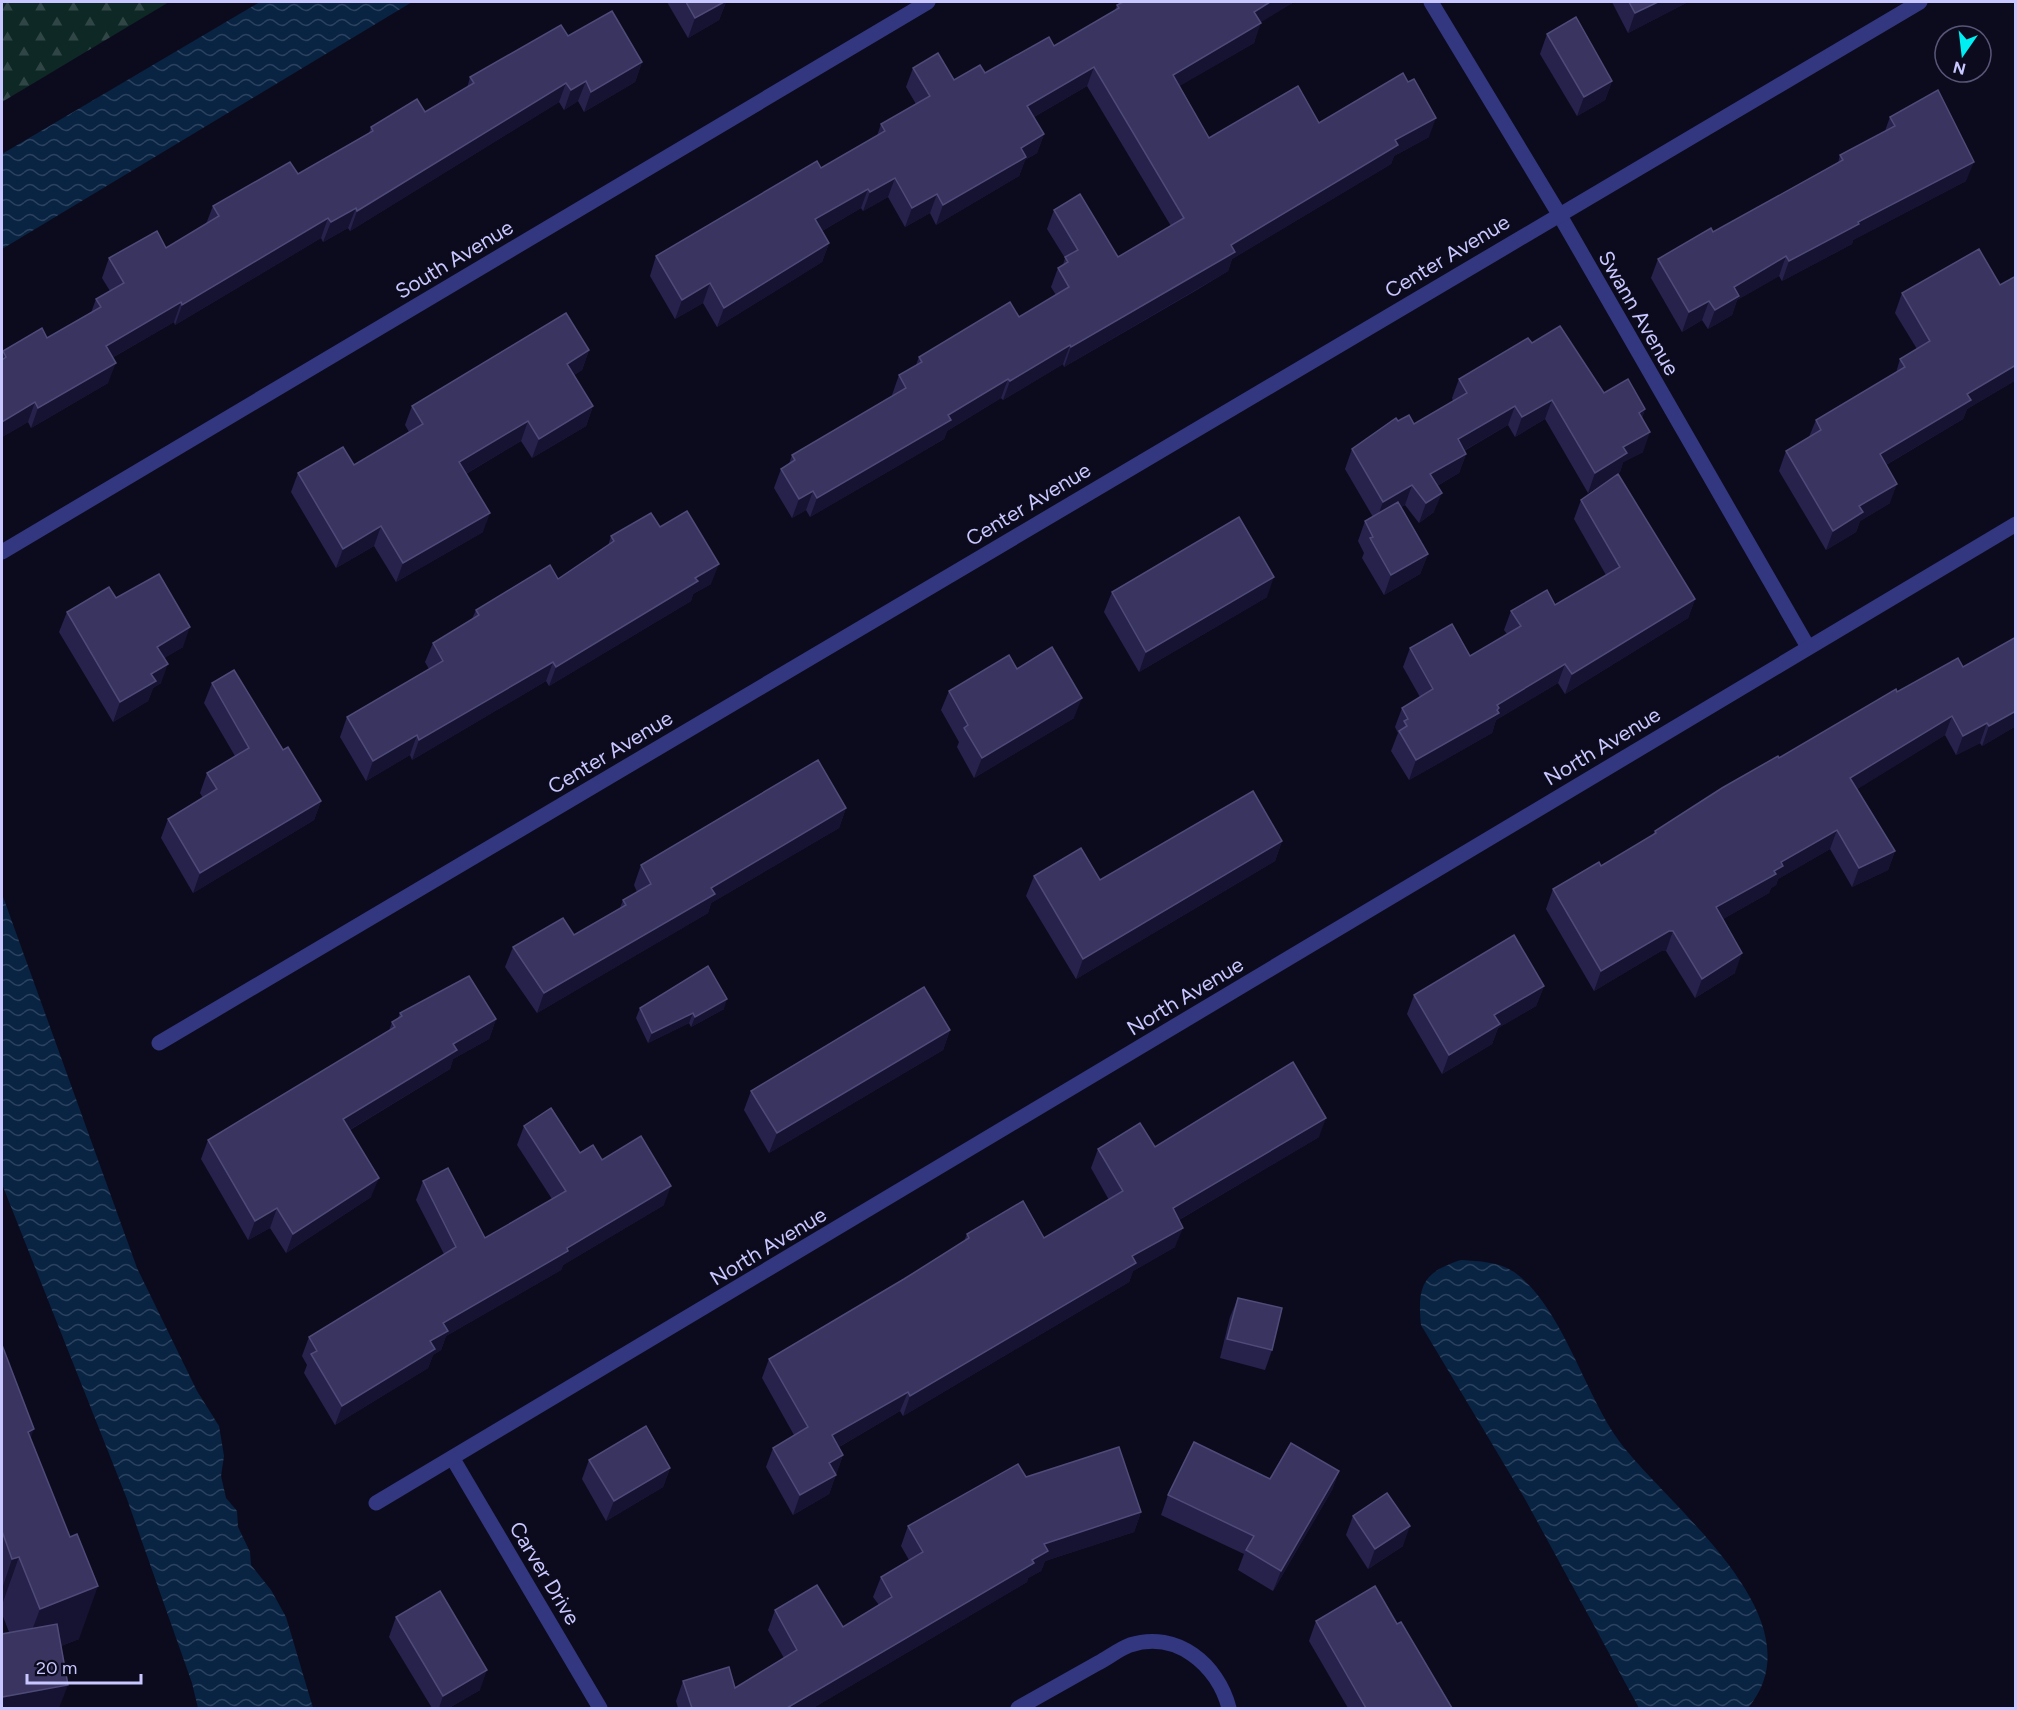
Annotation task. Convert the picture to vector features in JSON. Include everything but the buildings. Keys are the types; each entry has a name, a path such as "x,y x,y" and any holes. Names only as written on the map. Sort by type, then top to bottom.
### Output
{"street":[{"name":"South Avenue","path":"2,552 928,2"},
{"name":"Swann Avenue","path":"1431,2 1558,214 1808,647"},
{"name":"Center Avenue","path":"159,1043 1920,2"},
{"name":"North Avenue","path":"376,1503 2016,524"},
{"name":"Carver Drive","path":"453,1459 600,1708"},
{"path":"1018,1708 1130,1645 1157,1642 1183,1648 1209,1666 1224,1689 1229,1708"}],"green space":[{"path":"2,2 169,2 2,102"}],"water":[{"path":"260,2 412,2 2,249 2,154"},
{"path":"2,894 137,1268 197,1391 219,1426 224,1456 221,1476 226,1498 237,1511 238,1527 250,1552 251,1565 271,1590 286,1617 313,1708 198,1708 192,1683 127,1499 2,1184"},
{"path":"1461,1260 1502,1266 1514,1272 1531,1287 1559,1328 1606,1421 1619,1441 1729,1565 1752,1601 1766,1638 1766,1674 1748,1708 1639,1708 1525,1499 1421,1325 1420,1300 1425,1282 1438,1270"}]}
